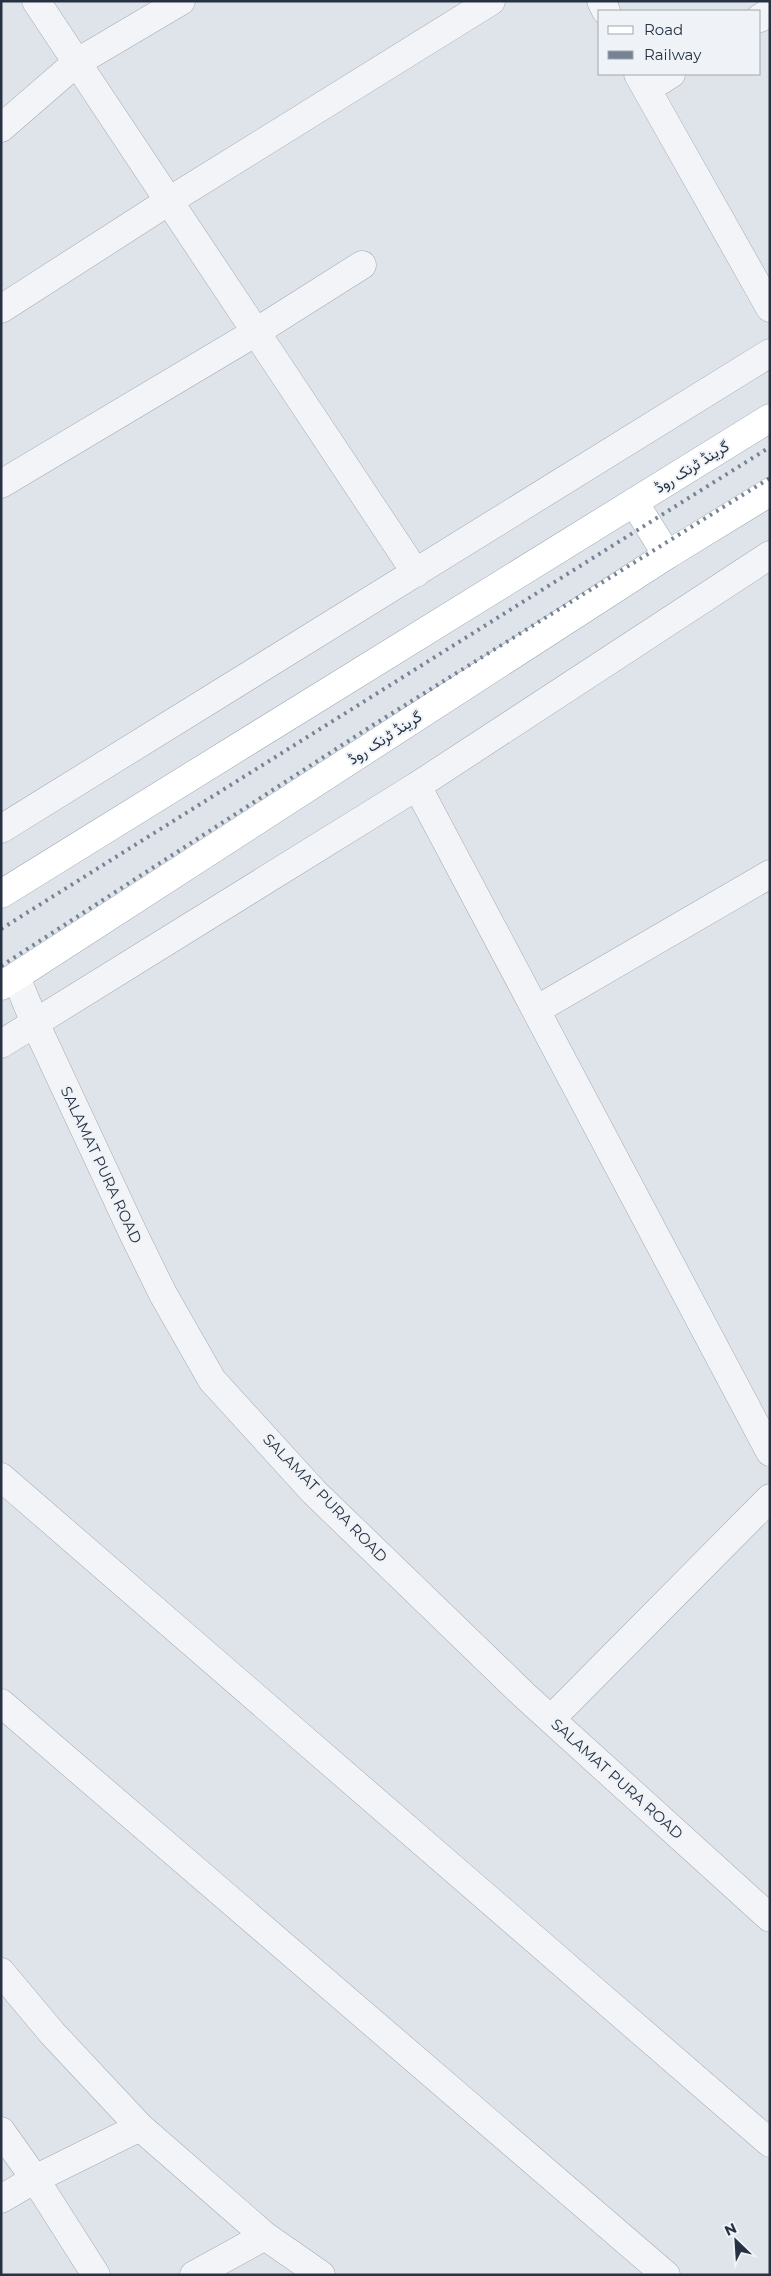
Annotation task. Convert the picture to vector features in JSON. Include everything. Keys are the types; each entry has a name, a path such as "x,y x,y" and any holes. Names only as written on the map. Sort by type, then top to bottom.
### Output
{"main road":[{"name":"گرینڈ ٹرنک روڈ","path":"1,894 770,418"},
{"name":"گرینڈ ٹرنک روڈ","path":"9,982 666,555 770,492"},
{"path":"634,502 666,555"}],"street":[{"path":"36,1 416,573"},
{"path":"1,128 76,63 181,1"},
{"path":"1,309 491,1"},
{"path":"667,75 642,81 770,308"},
{"path":"1,484 256,332 362,265"},
{"path":"1,829 770,352"},
{"path":"1,1044 418,786 770,555"},
{"path":"418,786 770,1452"},
{"path":"536,1010 770,874"},
{"name":"SALAMAT PURA ROAD","path":"9,982 35,1024 163,1294 212,1380 314,1492 551,1719 770,1918"},
{"path":"1,1477 770,2143"},
{"path":"551,1719 770,1498"},
{"path":"1,1703 666,2275"},
{"path":"1,1972 52,2033 140,2127 265,2236 321,2275"},
{"path":"1,2199 35,2178 140,2127"},
{"path":"1,2131 35,2178 96,2275"},
{"path":"194,2275 265,2236"}],"railway":[{"path":"1,929 770,447"},
{"path":"1,966 373,725 770,478"}]}
